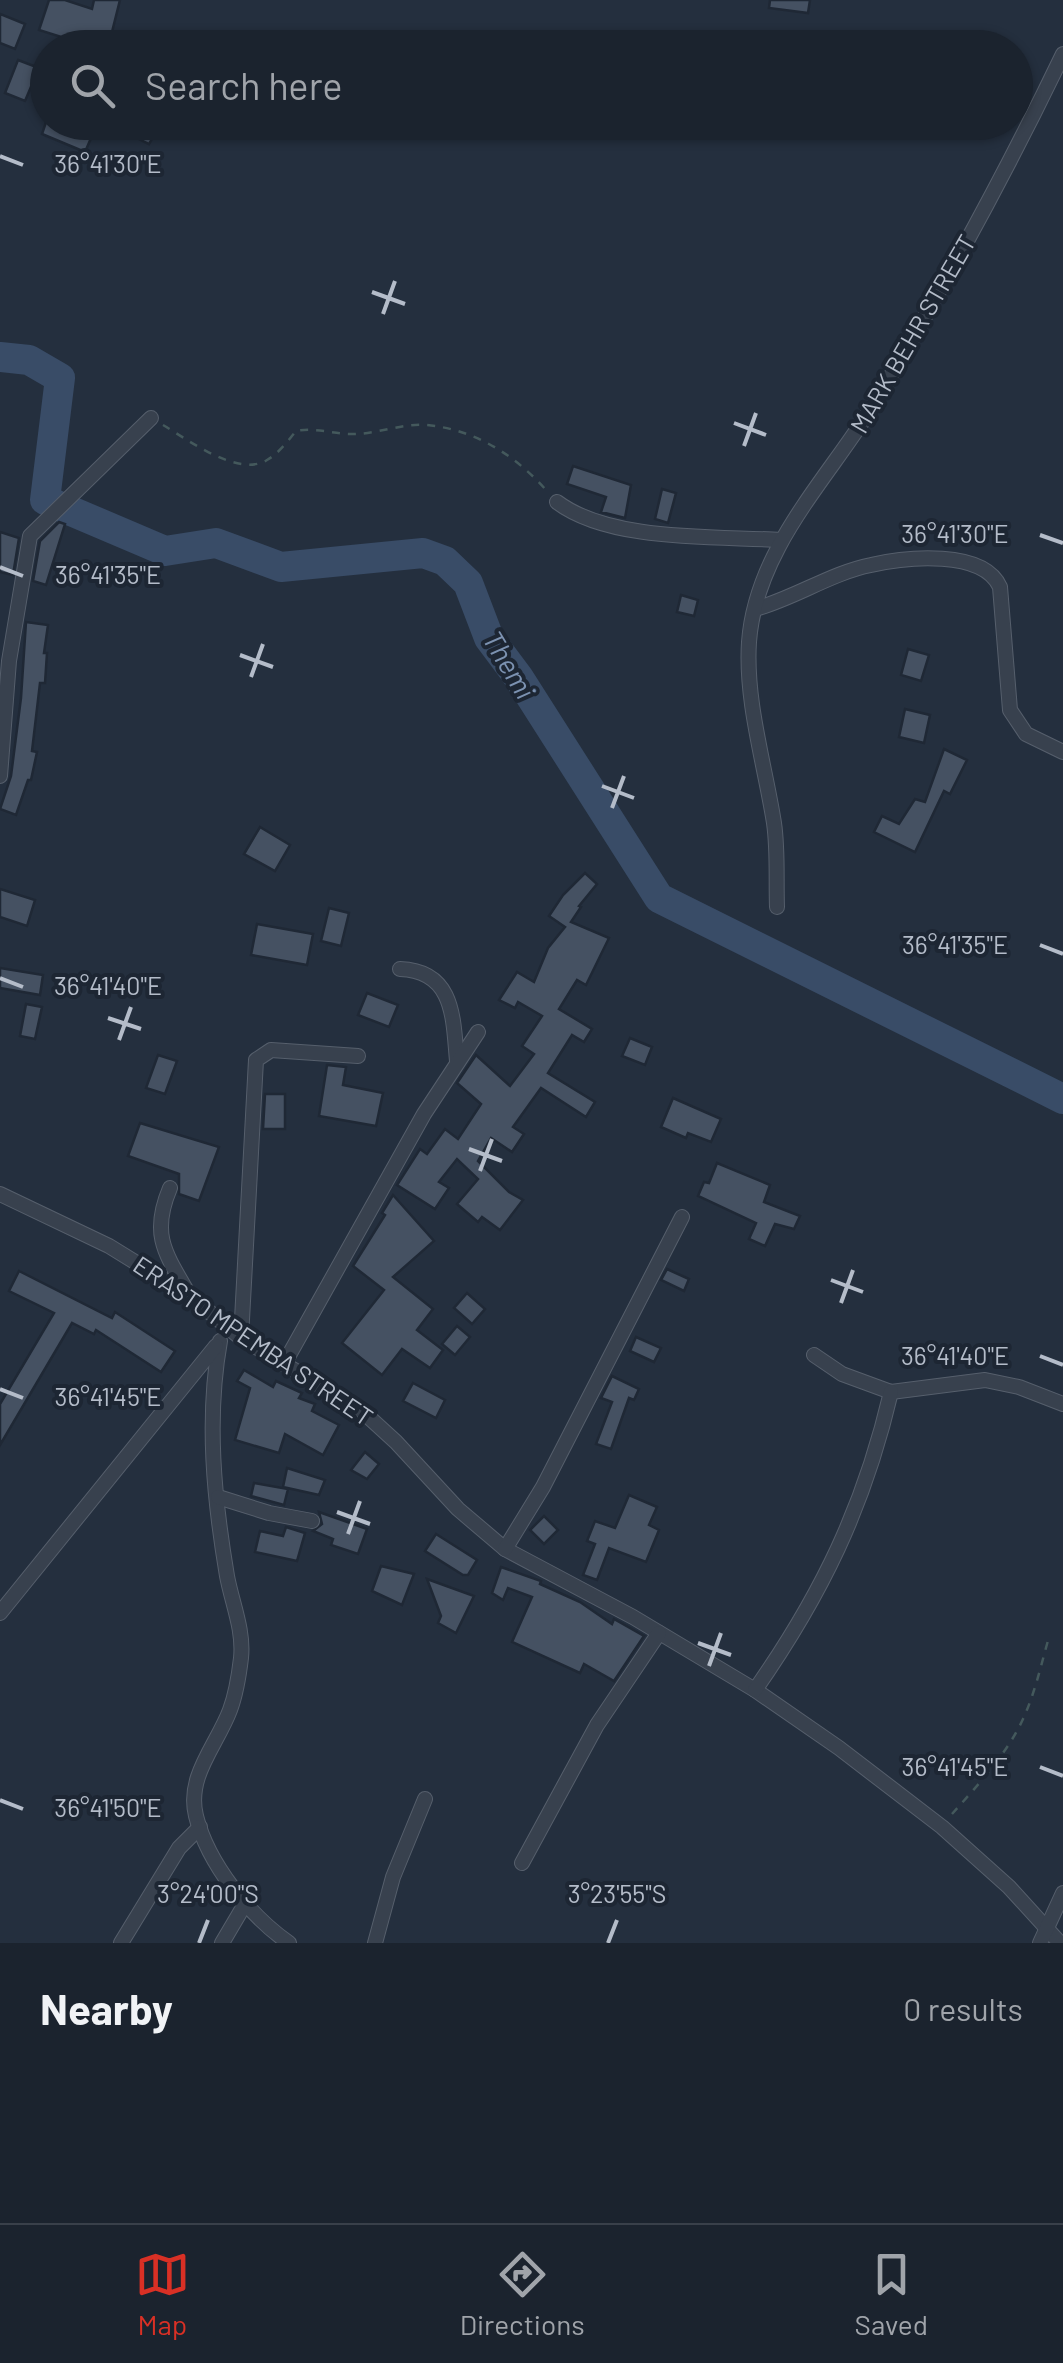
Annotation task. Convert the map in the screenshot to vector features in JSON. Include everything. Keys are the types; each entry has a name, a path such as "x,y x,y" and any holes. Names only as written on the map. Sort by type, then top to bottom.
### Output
{"street":[{"name":"MARK BEHR STREET","path":"1033,114 1063,54"},
{"name":"MARK BEHR STREET","path":"777,906 774,829 750,678 749,641 755,608 781,540 872,407 921,325 1020,140"},
{"path":"0,776 9,660 30,536 151,418"},
{"path":"557,502 569,511 626,528 781,540"},
{"path":"755,608 871,565 955,559 984,567 1000,586 1010,710 1026,734 1063,752"},
{"path":"400,970 418,970 437,980 453,1016 457,1062"},
{"path":"284,1364 402,1152 478,1032"},
{"path":"289,1943 246,1904 225,1875 195,1812 198,1778 230,1710 242,1637 228,1578 212,1401 230,1336 256,1060 271,1050 358,1056"},
{"path":"170,1188 160,1211 164,1252 190,1296"},
{"name":"ERASTO MPEMBA STREET","path":"0,1194 109,1246 190,1296 230,1336 339,1395 378,1424 458,1509 506,1549 660,1632 754,1690 887,1783 1009,1887 1043,1936 1060,1943"},
{"path":"506,1549 543,1486 682,1217"},
{"path":"0,1613 230,1336"},
{"path":"814,1356 842,1374 891,1392 984,1380 1019,1386 1063,1404"},
{"path":"754,1690 790,1640 836,1554 871,1471 891,1392"},
{"path":"218,1497 312,1521"},
{"path":"522,1863 598,1724 660,1632"},
{"path":"375,1943 392,1878 425,1799"},
{"path":"121,1943 179,1848 200,1827"},
{"path":"1043,1936 1063,1893"},
{"path":"222,1943 246,1904"}],"path":[{"path":"151,418 211,455 257,464 268,460 296,431 322,429 361,434 424,425 491,444 519,463 557,502"},
{"path":"942,1827 987,1774 1021,1723 1049,1637"}],"building":[{"path":"49,0 65,0 92,9 94,0 120,0 112,30 39,30"},
{"path":"770,0 810,0 808,13 769,8"},
{"path":"0,14 25,24 15,49 0,43"},
{"path":"18,60 30,65 30,89 25,101 5,93"},
{"path":"56,140 90,140 85,152"},
{"path":"573,466 631,485 625,518 601,512 606,497 567,484"},
{"path":"662,489 676,493 668,523 655,519"},
{"path":"59,522 65,524 46,585 33,581 40,541"},
{"path":"0,532 19,538 13,575 0,572"},
{"path":"681,595 698,600 694,616 677,612"},
{"path":"26,622 48,625 47,653 32,751 37,752 31,780 16,815 0,809 11,776"},
{"path":"908,649 929,655 921,681 901,675"},
{"path":"905,709 930,715 924,743 899,737"},
{"path":"944,749 967,760 950,794 944,791 915,852 874,832 882,816 899,824 915,799 925,802"},
{"path":"260,827 290,845 275,871 244,854"},
{"path":"585,873 597,884 571,922 609,938 586,985 577,980 559,1009 592,1029 584,1042 572,1035 548,1073 595,1102 586,1117 541,1088 513,1127 524,1134 512,1152 491,1138 478,1161 509,1192 523,1200 500,1230 482,1217 478,1222 457,1204 478,1179 457,1159 439,1182 449,1188 435,1209 397,1185 420,1149 427,1154 445,1129 458,1139 481,1104 457,1083 476,1055 510,1086 534,1054 522,1046 542,1016 518,1002 515,1008 499,1000 517,972 534,982 548,948 565,927 549,916"},
{"path":"0,889 35,900 27,926 0,917"},
{"path":"329,908 349,913 341,946 321,941"},
{"path":"257,924 313,934 307,965 251,955"},
{"path":"0,968 43,975 40,995 0,988"},
{"path":"367,993 398,1005 389,1027 358,1015"},
{"path":"26,1004 42,1007 35,1039 20,1036"},
{"path":"630,1038 652,1047 645,1065 622,1056"},
{"path":"158,1055 177,1061 165,1094 146,1088"},
{"path":"327,1065 346,1067 343,1085 383,1093 376,1126 319,1116"},
{"path":"265,1094 285,1094 285,1129 263,1129"},
{"path":"673,1098 721,1119 711,1142 688,1133 686,1138 661,1127"},
{"path":"140,1123 219,1147 199,1201 179,1194 179,1174 128,1156"},
{"path":"717,1163 770,1185 764,1202 800,1216 794,1229 775,1224 765,1246 749,1239 756,1223 698,1196 704,1182 709,1183"},
{"path":"393,1195 434,1241 393,1277 433,1309 417,1330 443,1350 430,1368 402,1349 382,1375 342,1343 384,1290 353,1266"},
{"path":"667,1269 689,1279 684,1291 661,1280"},
{"path":"19,1271 112,1318 115,1312 175,1351 161,1372 96,1330 94,1334 72,1323 0,1445 0,1404 54,1313 9,1291"},
{"path":"467,1293 485,1309 472,1324 454,1308"},
{"path":"457,1326 470,1337 455,1355 442,1344"},
{"path":"636,1337 661,1348 654,1362 630,1351"},
{"path":"244,1370 273,1387 276,1381 302,1393 299,1398 315,1404 312,1411 339,1425 323,1455 285,1434 279,1453 235,1440 250,1388 237,1381"},
{"path":"612,1376 639,1389 634,1400 629,1398 611,1449 596,1444 612,1402 601,1398"},
{"path":"413,1383 445,1400 436,1418 403,1401"},
{"path":"365,1452 379,1464 367,1479 351,1470"},
{"path":"287,1468 325,1480 319,1495 283,1487"},
{"path":"254,1483 288,1489 284,1505 251,1496"},
{"path":"629,1495 657,1507 649,1525 659,1530 646,1562 609,1548 597,1580 583,1575 595,1544 587,1541 595,1521 615,1528"},
{"path":"319,1512 367,1529 358,1554 331,1545 333,1539 313,1531 322,1524"},
{"path":"544,1516 558,1530 544,1544 530,1530"},
{"path":"286,1527 305,1533 297,1561 255,1552 260,1531 283,1536"},
{"path":"436,1534 477,1560 468,1575 425,1551"},
{"path":"381,1566 414,1574 402,1605 372,1591"},
{"path":"501,1567 541,1581 540,1584 580,1602 612,1624 614,1619 644,1636 614,1681 584,1664 580,1673 512,1642 532,1597 508,1588 503,1600 492,1593"},
{"path":"427,1579 474,1596 456,1633 438,1623 441,1616"}],"waterway":[{"name":"Themi","path":"0,357 29,360 60,378 45,500 165,551 216,543 281,567 423,553 445,561 468,583 489,638 519,678 659,898 1063,1099"}]}
